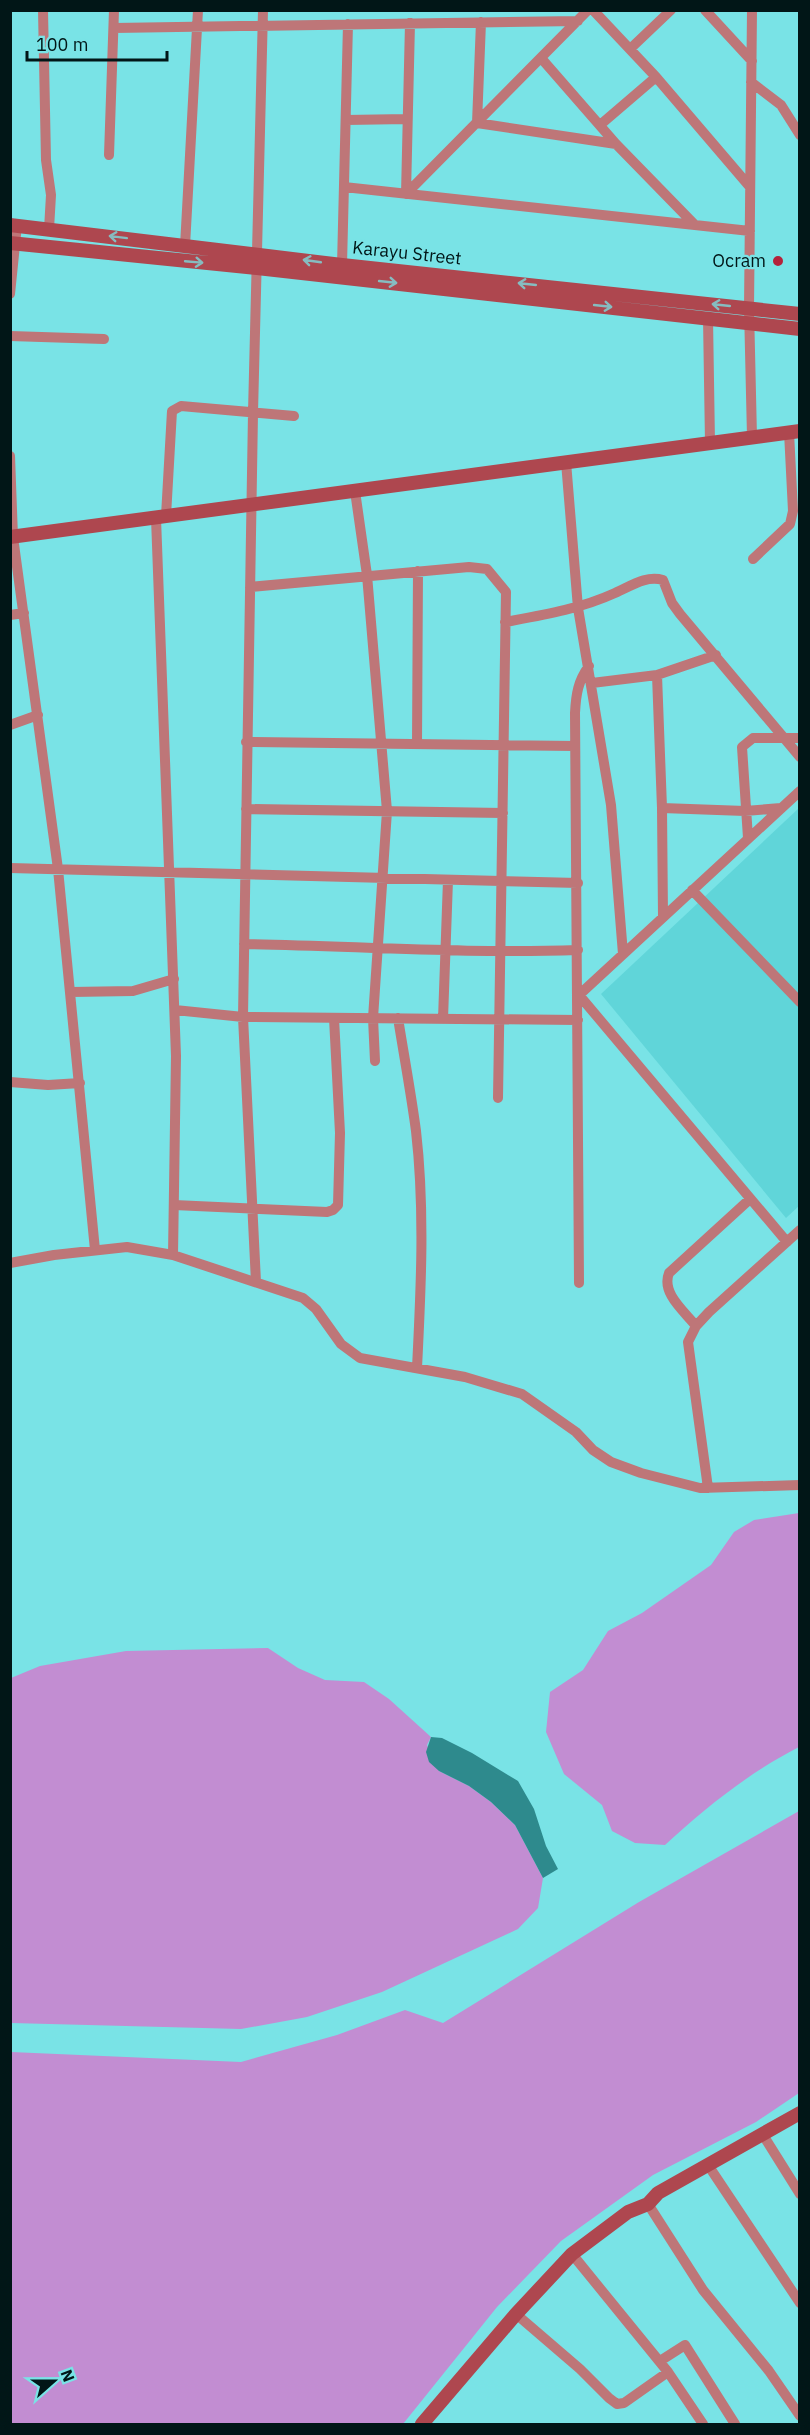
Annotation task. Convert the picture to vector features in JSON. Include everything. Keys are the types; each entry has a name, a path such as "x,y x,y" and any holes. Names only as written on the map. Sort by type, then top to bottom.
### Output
{"main road":[{"name":"Karayu Street","path":"14,225 342,265 800,314"},
{"name":"Karayu Street","path":"13,243 800,329"},
{"path":"12,537 794,431"},
{"path":"422,2424 516,2314 572,2254 628,2212 648,2204 658,2193 800,2113"}],"street":[{"path":"43,10 46,160 51,195 49,229"},
{"path":"109,155 114,10"},
{"path":"185,246 198,10"},
{"path":"256,1282 243,1017 246,741 263,10"},
{"path":"406,194 588,10"},
{"path":"593,10 656,77 750,187"},
{"path":"630,49 671,10"},
{"path":"705,10 752,61"},
{"path":"752,10 749,308 752,437"},
{"path":"114,28 578,21"},
{"path":"477,123 481,22"},
{"path":"406,194 410,23"},
{"path":"342,265 348,24"},
{"path":"541,58 616,144 694,224"},
{"path":"600,125 656,77"},
{"path":"751,82 781,105 800,135"},
{"path":"346,120 407,119"},
{"path":"477,123 616,144"},
{"path":"344,187 750,231"},
{"path":"10,294 14,225"},
{"path":"708,318 710,443"},
{"path":"10,336 104,339"},
{"path":"173,1255 175,1011 161,517 172,411 181,406 294,416"},
{"path":"753,559 790,524 793,511 794,431"},
{"path":"10,456 12,537 58,870 95,1250"},
{"path":"566,462 578,608 611,805 623,954"},
{"path":"356,491 367,575 387,811 376,947 373,1018 375,1062"},
{"path":"250,587 469,567 487,570 506,592 498,1098"},
{"path":"417,744 418,571"},
{"path":"505,622 578,608 643,580 655,578 663,580 672,603 800,757"},
{"path":"10,615 24,613"},
{"path":"592,683 657,675 716,655"},
{"path":"579,1283 579,995 575,746 576,691 581,677 589,666"},
{"path":"657,675 663,917"},
{"path":"10,725 38,715"},
{"path":"748,838 742,747 753,738 800,738"},
{"path":"246,741 575,746"},
{"path":"579,995 800,791"},
{"path":"662,808 745,811 781,808"},
{"path":"246,809 503,813"},
{"path":"10,868 578,883"},
{"path":"443,1019 448,880"},
{"path":"692,890 800,1002"},
{"path":"244,944 502,952 578,950"},
{"path":"71,992 133,990 174,979"},
{"path":"579,995 787,1242"},
{"path":"175,1011 243,1017 578,1020"},
{"path":"174,1205 327,1212 338,1205 340,1133 334,1018"},
{"path":"398,1018 416,1132 419,1184 422,1266 417,1368"},
{"path":"10,1082 48,1085 80,1083"},
{"path":"696,1326 670,1294 667,1286 669,1273 750,1199"},
{"path":"708,1488 688,1342 696,1326 800,1230"},
{"path":"10,1263 127,1247 173,1255 303,1298 316,1308 341,1344 360,1358 465,1377 522,1394 576,1431 593,1450 611,1462 641,1473 708,1488 800,1485"},
{"path":"763,2135 800,2194"},
{"path":"708,2165 800,2303"},
{"path":"648,2204 703,2290 769,2371 800,2416"},
{"path":"572,2254 660,2361 703,2424"},
{"path":"516,2314 617,2404 624,2403 668,2372"},
{"path":"660,2361 685,2345 735,2424"}],"shaded area":[{"path":"799,808 800,1205 786,1218 601,994"},
{"path":"799,1513 799,1747 763,1768 729,1792 665,1845 635,1843 612,1831 602,1805 564,1774 546,1732 550,1692 583,1670 608,1631 642,1613 711,1565 734,1532 754,1520"},
{"path":"268,1648 298,1668 325,1680 364,1682 389,1699 431,1737 427,1745 439,1771 469,1786 491,1802 515,1825 543,1878 538,1908 518,1929 382,1992 307,2017 241,2029 11,2023 11,1678 40,1666 126,1651"},
{"path":"431,1737 442,1738 472,1753 518,1781 534,1809 546,1846 558,1869 543,1878 515,1825 491,1802 469,1786 439,1771 429,1762 426,1752"},
{"path":"799,1811 799,2093 756,2122 653,2175 561,2241 497,2307 403,2424 11,2424 11,2052 241,2062 337,2035 405,2010 443,2023 639,1902"}],"place":[{"name":"Ocram","path":"778,261"}]}
